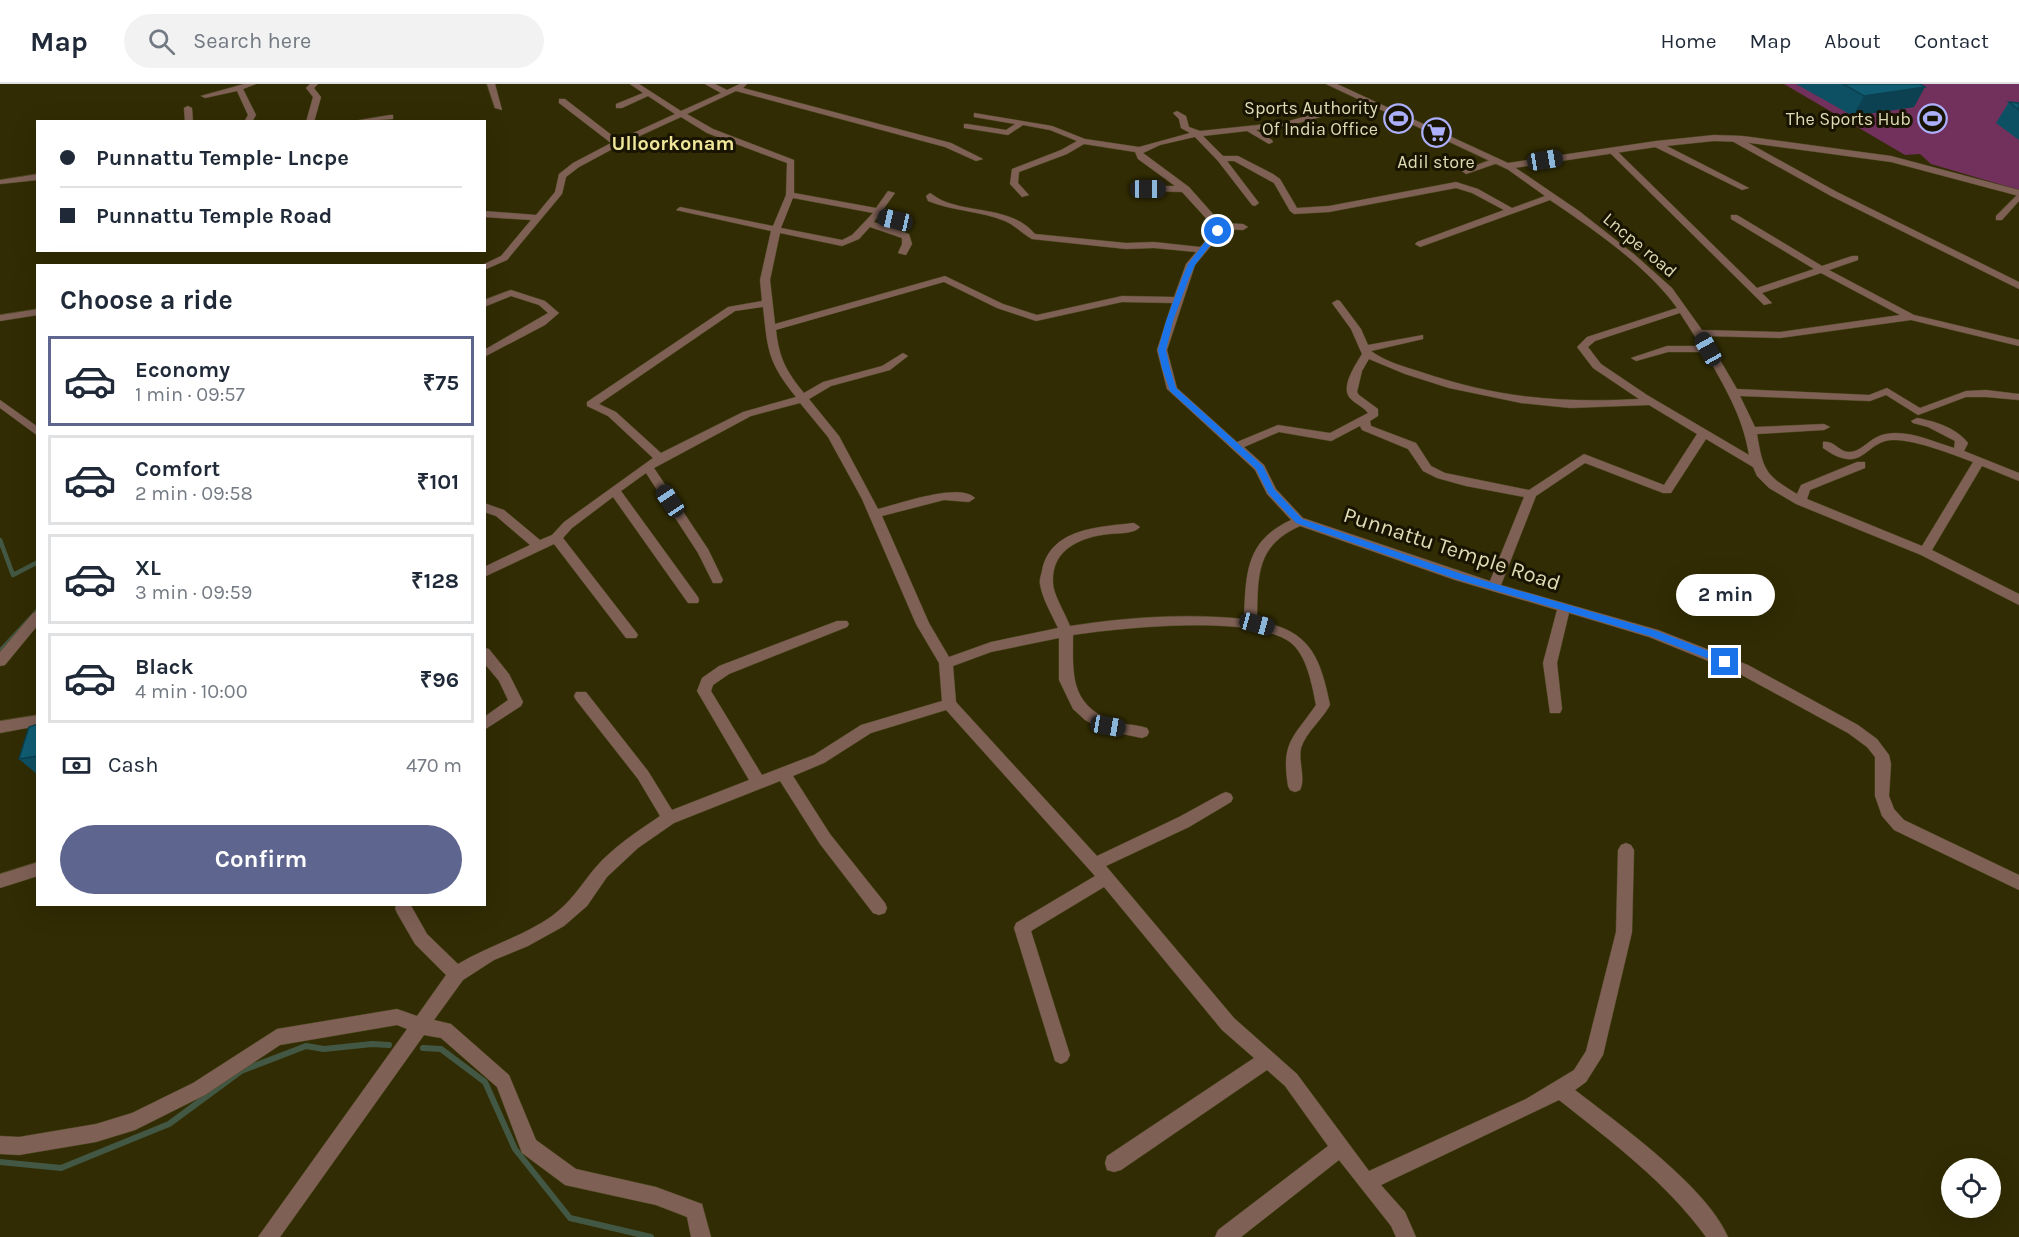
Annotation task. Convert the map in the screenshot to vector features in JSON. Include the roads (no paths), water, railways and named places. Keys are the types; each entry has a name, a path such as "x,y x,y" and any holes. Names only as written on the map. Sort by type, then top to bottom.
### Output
{"street":[{"path":"205,96 252,84"},
{"path":"310,120 316,97 310,88 314,84"},
{"path":"491,84 499,108"},
{"path":"634,84 710,131 791,162 790,195 777,228 765,280 773,351 782,373 833,436 875,514 923,624 946,663 949,704 1095,864 1228,1024 1292,1080 1366,1182 1398,1219 1406,1237"},
{"path":"709,84 728,93"},
{"path":"486,266 504,258 559,192 562,176 585,159 617,142 745,84"},
{"path":"1330,84 1507,166 1656,144 1732,138 1891,159 2019,194 1999,218"},
{"path":"239,88 252,115 249,120"},
{"path":"736,89 938,142 979,159"},
{"path":"619,106 648,93"},
{"path":"562,101 617,142"},
{"path":"977,115 1052,128 1083,141 1140,150 1177,138 1288,123 1365,102"},
{"path":"188,108 189,120"},
{"path":"1177,113 1183,118 1185,128 1200,135 1255,203"},
{"path":"367,120 390,117"},
{"path":"967,126 1008,133 1021,123"},
{"path":"1249,129 1269,142"},
{"path":"1732,138 1834,194 2019,286"},
{"path":"1025,195 1014,184 1015,171 1033,162 1064,152 1083,141"},
{"path":"1656,144 1745,188"},
{"path":"1140,150 1138,153 1141,157 1186,189 1218,226 1243,227"},
{"path":"1612,151 1767,303"},
{"path":"1221,159 1235,158 1270,176 1277,181 1294,211 1329,209 1456,185 1475,191 1510,210"},
{"path":"1466,171 1496,161"},
{"name":"Lncpe road","path":"1507,166 1552,196 1669,290 1699,333 1733,392 1751,431 1761,473 1773,485 1800,501 1925,552 2019,600"},
{"path":"2,182 36,177"},
{"path":"1148,189 1186,189"},
{"path":"680,210 842,243 849,242 876,217 891,193"},
{"path":"790,195 876,217 906,236 907,244 903,253"},
{"path":"930,196 931,199 945,205 1006,218 1024,228 1032,236 1072,242 1126,246 1154,245 1203,250"},
{"path":"1420,244 1552,196"},
{"path":"486,214 538,218"},
{"path":"1734,217 1820,268 1911,317 2017,343"},
{"name":"Punnattu Temple Road","path":"1218,226 1218,231 1191,264 1162,350 1172,389 1260,468 1271,491 1299,521 1494,587 1653,633 1743,669 1853,729 1872,743 1882,755 1884,764 1882,796 1887,812 1899,825 2019,883"},
{"path":"1756,291 1855,258"},
{"path":"769,329 945,279 1000,306 1036,318 1122,299 1178,300"},
{"path":"486,303 511,293 542,303 554,313 541,323 486,352"},
{"path":"660,458 612,414 591,404 732,309 768,303"},
{"path":"1337,303 1356,329 1366,351 1410,372 1491,394 1546,403 1650,402"},
{"path":"1681,310 1591,339 1582,347 1597,366 1650,402 1758,465"},
{"path":"0,318 36,312"},
{"path":"1699,333 1780,335 1911,317"},
{"path":"1366,351 1419,337"},
{"path":"1636,358 1667,350 1708,349"},
{"path":"1237,446 1278,428 1330,437 1374,414 1373,409 1354,397 1352,392 1357,371 1366,351"},
{"path":"486,572 556,538 568,525 660,458 747,414 801,399 827,384 886,368 903,356"},
{"path":"1733,392 1870,398 1887,391 1918,412 1934,409 1944,401 1968,394 2019,397"},
{"path":"0,403 36,431"},
{"path":"1364,420 1366,428 1375,434 1413,446 1417,450 1420,463 1431,471 1447,478 1531,494"},
{"path":"1917,421 1931,424 1959,439 1962,443 1958,452"},
{"path":"1751,431 1824,427"},
{"path":"1494,587 1531,494 1584,459 1667,490 1703,434"},
{"path":"1827,445 1841,455 1856,456 1887,437 1894,436 1958,452 2019,477"},
{"path":"1925,552 1980,460"},
{"path":"1800,501 1805,488 1861,465"},
{"path":"648,467 704,552 717,580"},
{"path":"614,490 693,600"},
{"path":"875,514 944,496 969,498"},
{"path":"486,508 500,513 539,546"},
{"path":"1250,624 1253,570 1257,554 1266,540 1282,527 1299,521"},
{"path":"1134,527 1096,531 1060,546 1050,562 1046,584 1066,632 1066,680 1077,705 1090,716 1108,726 1142,732"},
{"path":"556,538 631,635"},
{"path":"1555,709 1550,663 1564,608"},
{"path":"0,661 36,618"},
{"path":"759,784 704,691 707,682 724,670 842,624"},
{"path":"946,663 996,645 1107,626 1250,624 1280,630 1294,638 1305,651 1323,705 1292,749 1295,786"},
{"path":"486,656 504,678 516,702 486,724"},
{"path":"581,696 643,776 669,818"},
{"path":"268,1237 422,1026 457,974 488,955 522,941 558,921 581,901 602,872 633,843 669,818 819,759 866,729 949,704"},
{"path":"0,727 36,720"},
{"path":"784,774 825,839 879,909"},
{"path":"1095,864 1184,822 1226,798"},
{"path":"1366,1182 1560,1090 1580,1076 1594,1055 1624,932 1626,850"},
{"path":"0,881 36,870"},
{"path":"1061,1055 1022,928 1106,878"},
{"path":"403,908 421,939 457,974"},
{"path":"0,1145 19,1146 96,1134 135,1121 190,1094 277,1037 397,1017 422,1026 445,1030 503,1081 530,1146 572,1178 656,1196 695,1211 701,1237"},
{"path":"1113,1163 1268,1059"},
{"path":"1560,1090 1631,1146 1679,1189 1704,1216 1718,1237"},
{"path":"1225,1237 1341,1147"}],"waterway":[{"path":"0,540 13,575 36,563"},
{"path":"0,651 36,612"},
{"path":"0,1162 61,1168 169,1124 241,1071 306,1046 324,1049 372,1044 389,1045"},
{"path":"423,1048 441,1049 485,1082 515,1149 570,1218 651,1237"}],"place":[{"name":"Sports Authority Of India Office","path":"1399,118"},
{"name":"The Sports Hub","path":"1932,119"},
{"name":"Adil store","path":"1436,133"}],"district":[{"name":"Ulloorkonam","path":"673,143"}]}
